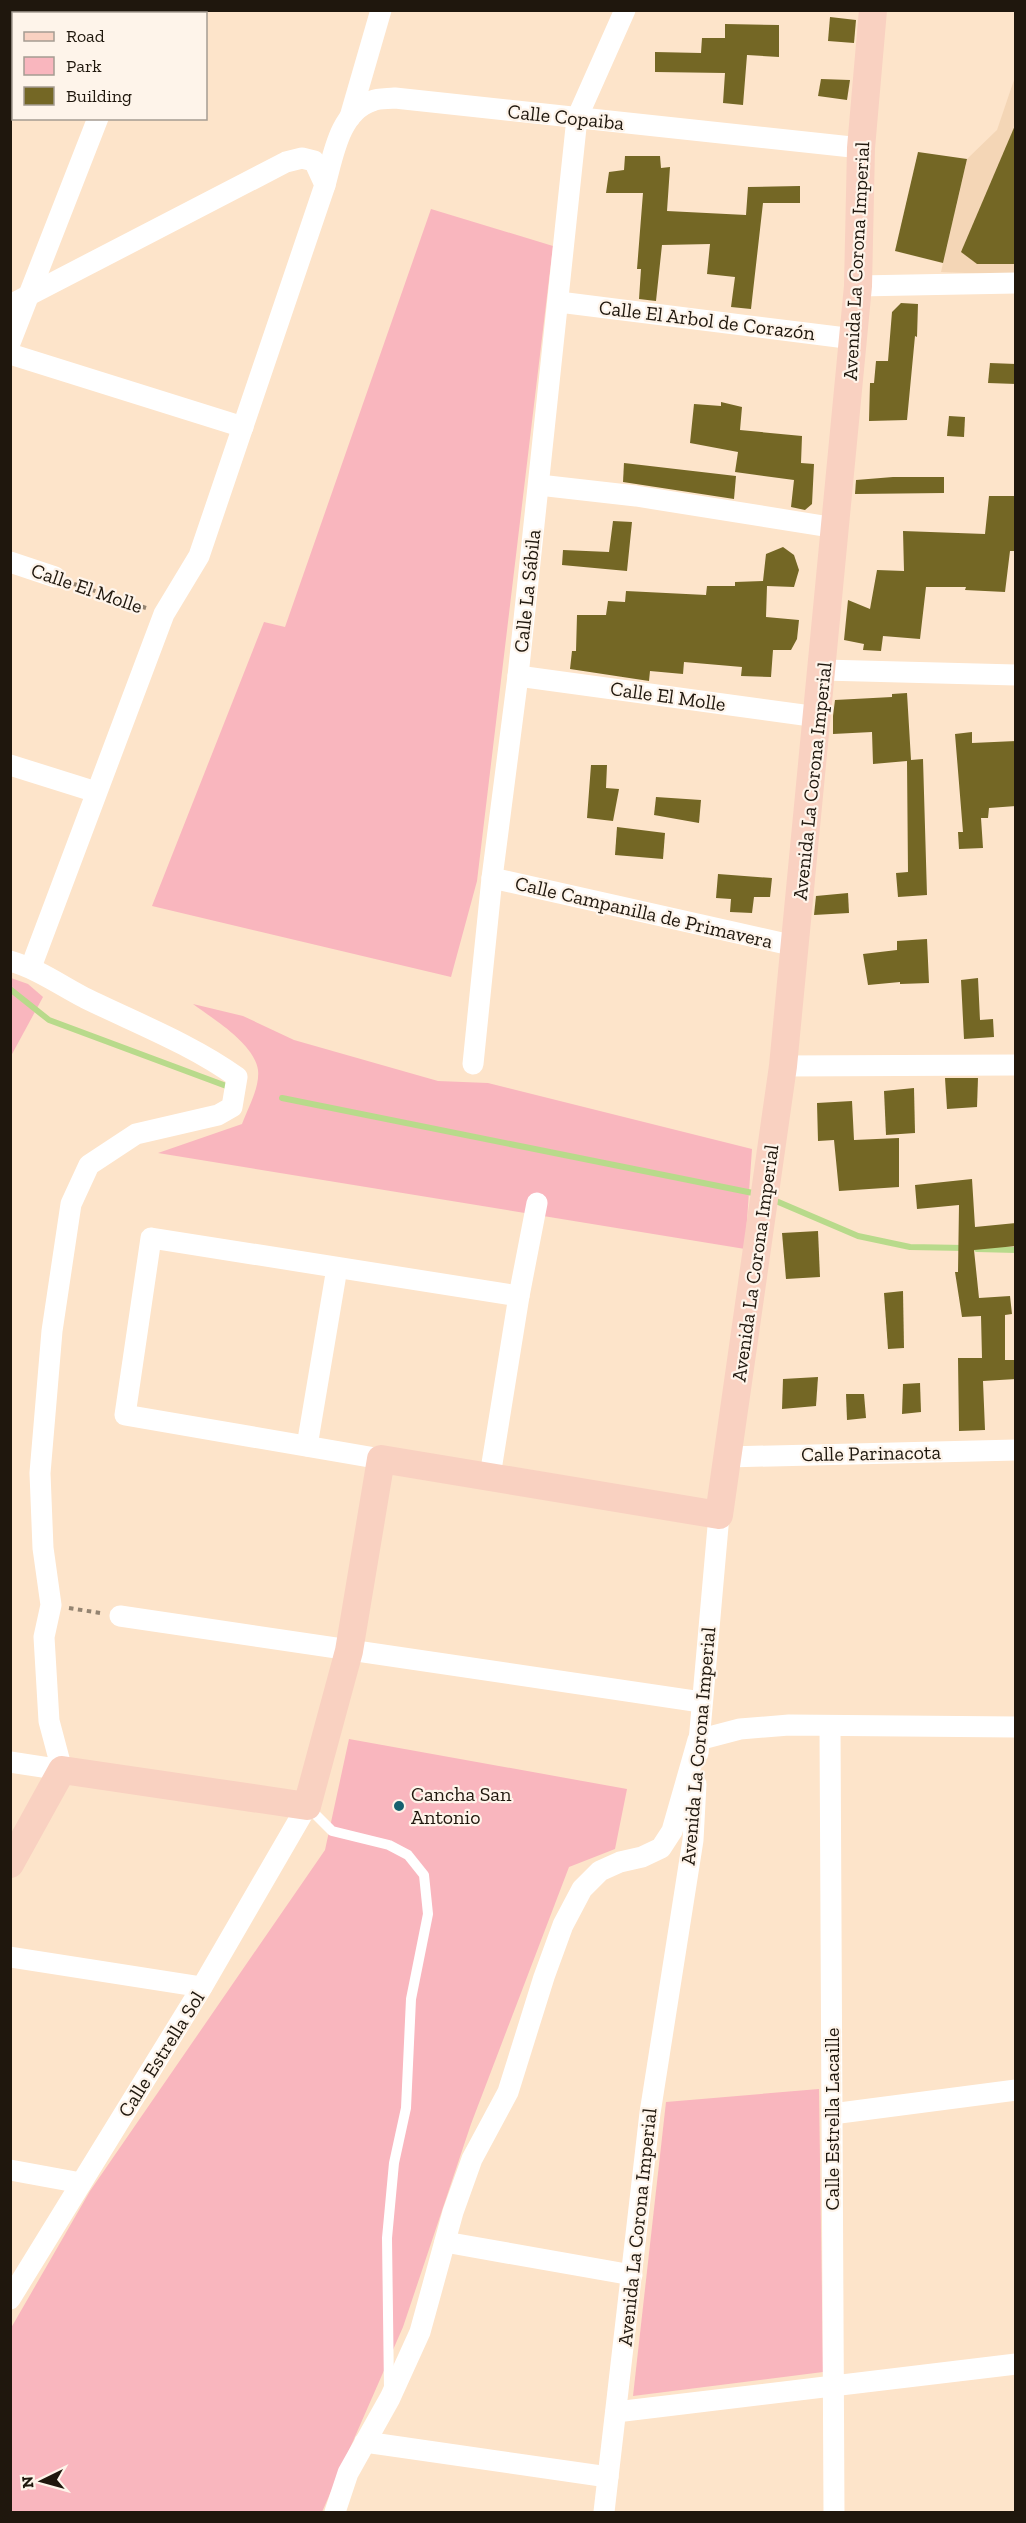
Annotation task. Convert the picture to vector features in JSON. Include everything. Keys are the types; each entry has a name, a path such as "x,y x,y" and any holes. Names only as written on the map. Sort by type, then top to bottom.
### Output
{"street":[{"path":"31,967 164,614 199,556 325,185 338,140 350,117 381,10"},
{"name":"Calle La Sábila","path":"473,1064 492,878 518,676 539,485 577,118 625,10"},
{"name":"Avenida La Corona Imperial","path":"604,2512 650,2113 693,1840 701,1702 719,1515 783,1066 854,339 858,286 861,148 873,10"},
{"name":"Calle Copaiba","path":"350,117 371,101 395,98 861,148"},
{"path":"10,343 19,301 97,120"},
{"path":"19,301 286,162 302,158 314,161 325,185"},
{"path":"858,286 1016,283"},
{"name":"Calle El Arbol de Corazón","path":"559,302 854,339"},
{"path":"10,354 243,427"},
{"path":"539,485 636,496 836,528"},
{"name":"Calle El Molle","path":"10,562 55,577"},
{"path":"823,670 1016,675"},
{"name":"Calle El Molle","path":"518,676 818,717"},
{"path":"10,765 96,792"},
{"name":"Calle Campanilla de Primavera","path":"492,878 795,946"},
{"path":"10,961 31,967 83,997 214,1060 237,1077 232,1107 218,1115 136,1134 89,1165 71,1204 52,1331 49,1381 41,1434 40,1473 43,1548 51,1605 44,1637 49,1721 62,1770 10,1864"},
{"path":"783,1066 1016,1065"},
{"path":"490,1476 519,1296 537,1203"},
{"path":"519,1296 151,1238 125,1415 719,1515"},
{"path":"307,1446 337,1268"},
{"name":"Calle Parinacota","path":"727,1457 1016,1450"},
{"path":"10,1762 308,1806 349,1650 381,1459"},
{"path":"120,1616 701,1702"},
{"path":"335,2512 348,2473 390,2398 420,2332 445,2242 472,2159 508,2092 563,1925 582,1889 600,1871 661,1848 676,1820 698,1740 740,1730 789,1725 1016,1727"},
{"name":"Calle Estrella Lacaille","path":"830,1726 834,2512"},
{"name":"Calle Estrella Sol","path":"10,2299 202,1987 308,1806"},
{"path":"10,1957 202,1987"},
{"path":"832,2114 1016,2090"},
{"path":"10,2170 81,2183"},
{"path":"445,2242 632,2276"},
{"path":"616,2412 1016,2364"},
{"path":"365,2442 608,2477"}],"lane":[{"path":"308,1806 332,1831 389,1845 408,1855 424,1875 428,1914 411,1999 406,2108 394,2163 387,2238 390,2398"}],"path":[{"name":"Calle El Molle","path":"55,577 164,614"},
{"path":"51,1605 120,1616"}],"shaded area":[{"path":"1015,77 1015,275 941,272 967,159 997,130"}],"green space":[{"path":"431,209 553,246 477,881 451,977 152,906 264,622 285,627"},
{"path":"11,978 28,984 43,997 11,1056"},
{"path":"193,1004 243,1016 294,1040 438,1081 488,1083 752,1149 745,1249 158,1153 242,1124 257,1083 258,1070 249,1050 232,1032"},
{"path":"349,1739 627,1789 615,1849 569,1867 471,2124 403,2327 322,2512 11,2512 11,2328 90,2191 325,1850"},
{"path":"819,2089 823,2372 633,2396 666,2102"}],"building":[{"path":"830,17 856,20 854,43 828,41"},
{"path":"725,24 779,25 779,57 747,55 743,105 723,103 725,73 655,72 655,52 701,53 702,38 725,38"},
{"path":"821,79 850,80 847,100 818,96"},
{"path":"1016,123 1016,264 977,264 961,252"},
{"path":"918,152 967,159 943,263 895,251"},
{"path":"625,156 660,156 661,168 670,167 667,211 746,215 748,187 800,186 800,203 763,203 751,309 731,307 735,277 707,274 710,244 662,245 656,301 639,299 641,269 637,269 643,193 606,193 609,172 624,170"},
{"path":"901,303 918,304 917,337 915,336 907,420 869,421 870,383 874,383 876,361 888,361 892,312"},
{"path":"990,363 1016,364 1016,384 988,383"},
{"path":"721,402 742,407 740,430 802,436 801,463 814,464 812,504 805,510 791,507 794,480 735,472 738,452 690,443 694,404 721,406"},
{"path":"949,416 965,417 964,437 947,436"},
{"path":"624,463 736,476 734,499 623,482"},
{"path":"944,477 944,493 855,494 856,480"},
{"path":"989,496 1016,496 1016,551 1010,551 1005,592 965,590 966,587 926,587 920,639 883,636 881,651 863,650 864,644 844,640 848,600 870,609 877,570 904,571 903,531 985,534"},
{"path":"613,521 632,522 627,571 562,565 563,550 609,552"},
{"path":"783,547 794,555 799,570 794,587 767,586 766,617 799,620 797,639 791,650 773,650 771,677 741,676 742,667 684,662 683,674 650,671 649,681 570,669 572,651 576,651 577,615 606,615 608,601 625,602 626,591 706,595 707,586 735,586 735,582 763,581 766,554"},
{"path":"907,693 911,760 923,759 927,895 898,897 896,873 908,872 907,761 873,764 872,732 833,734 833,716 835,700 892,697 892,694"},
{"path":"972,732 972,743 1016,741 1016,806 989,808 988,818 981,818 983,848 959,849 958,832 963,832 955,734"},
{"path":"591,765 607,765 606,788 619,789 613,821 587,818"},
{"path":"656,797 701,800 699,823 654,815"},
{"path":"617,827 665,833 663,859 615,855"},
{"path":"718,874 772,878 770,897 754,897 752,913 730,912 731,899 716,898"},
{"path":"848,893 849,913 814,915 816,896"},
{"path":"927,939 929,983 900,984 900,982 868,985 863,954 897,950 897,941"},
{"path":"978,978 980,1020 993,1019 994,1037 964,1039 961,980"},
{"path":"945,1078 978,1078 977,1107 947,1109"},
{"path":"914,1088 915,1133 886,1135 884,1091"},
{"path":"852,1101 854,1140 899,1138 899,1187 839,1191 834,1140 818,1141 817,1103"},
{"path":"972,1179 975,1227 1016,1223 1016,1246 974,1250 979,1298 1010,1296 1012,1314 1005,1315 1005,1360 1016,1360 1016,1379 983,1381 985,1430 959,1431 958,1358 982,1358 981,1316 962,1317 955,1272 958,1272 959,1205 917,1209 915,1185"},
{"path":"818,1231 820,1277 786,1279 782,1233"},
{"path":"903,1291 904,1348 888,1349 884,1293"},
{"path":"818,1377 816,1406 782,1409 783,1379"},
{"path":"920,1383 921,1412 902,1414 903,1384"},
{"path":"846,1394 864,1394 866,1418 847,1420"}],"waterway":[{"path":"10,989 49,1020 229,1087"},
{"path":"282,1098 753,1193"},
{"path":"776,1201 858,1236 910,1247 964,1248"},
{"path":"977,1249 1016,1250"}],"place":[{"name":"Cancha San Antonio","path":"399,1806"}]}
